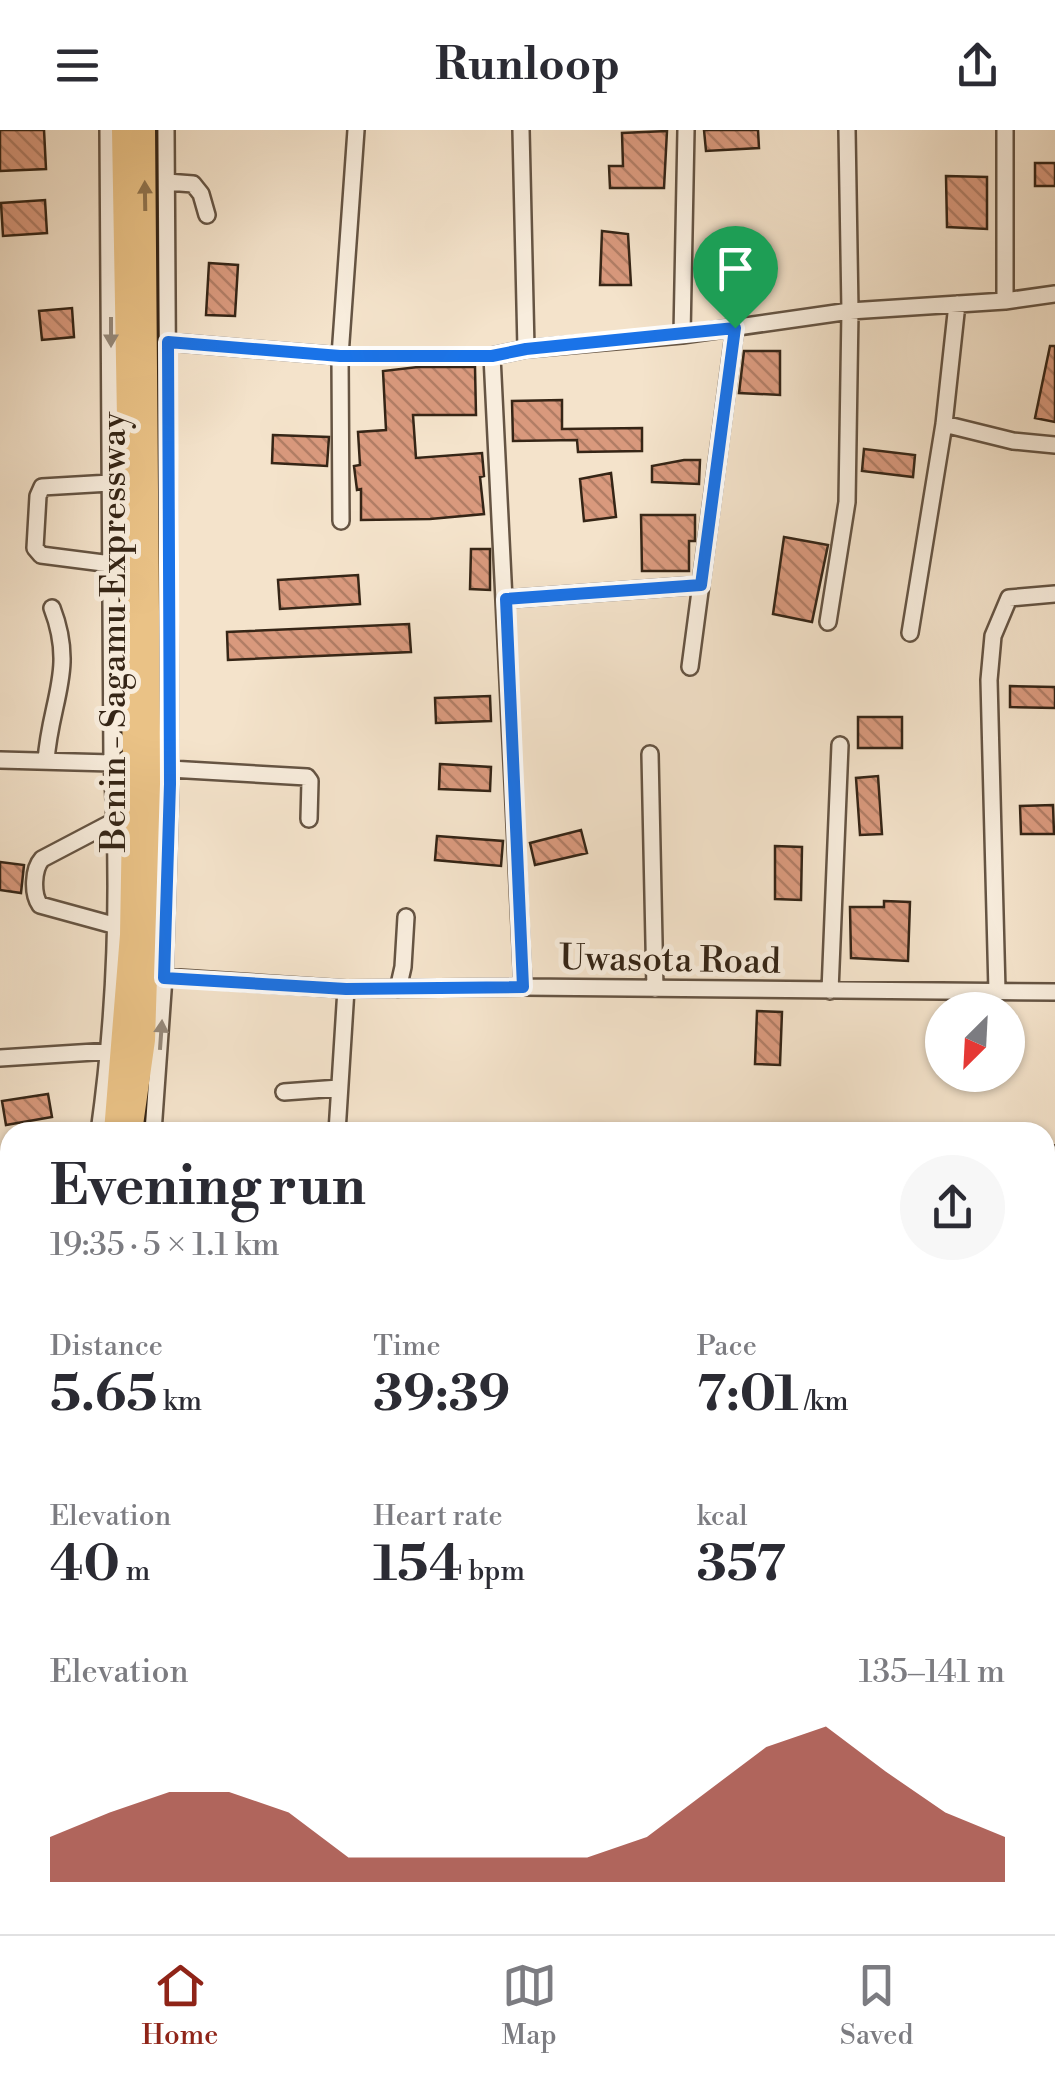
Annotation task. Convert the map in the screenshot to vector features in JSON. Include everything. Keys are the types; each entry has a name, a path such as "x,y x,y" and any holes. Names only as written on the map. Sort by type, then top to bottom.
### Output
{"highway":[{"path":"116,1122 131,935 124,817 119,250 124,130"},
{"name":"Benin - Sagamu Expressway","path":"132,1122 144,1040 150,852 144,130"}],"street":[{"path":"101,1122 110,1051 114,926 124,817 112,763 110,482 119,250 108,130"},
{"path":"154,1122 164,978 170,769 166,130"},
{"path":"341,521 340,356 356,130"},
{"path":"522,130 526,349"},
{"path":"682,335 686,130"},
{"path":"828,622 847,502 847,130"},
{"path":"1005,130 1005,301"},
{"path":"167,182 194,184 207,215"},
{"path":"168,342 340,356 492,356 850,311 1055,294"},
{"path":"910,633 944,424 957,304"},
{"path":"690,668 735,328"},
{"path":"492,356 523,987"},
{"path":"944,424 1013,442 1055,445"},
{"path":"110,482 42,488 38,496 35,548 50,558 111,564"},
{"path":"506,599 701,585"},
{"path":"997,990 990,680 994,636 1009,598 1055,594"},
{"path":"46,761 52,717 64,675 61,630 52,608"},
{"path":"830,992 840,745"},
{"path":"650,754 655,989"},
{"path":"0,760 112,763"},
{"path":"170,769 307,778 310,819"},
{"path":"114,926 40,905 36,899 36,866 42,859 124,817"},
{"path":"398,989 406,917"},
{"name":"Uwasota Road","path":"164,978 346,989 1055,992"},
{"path":"338,1122 346,989"},
{"path":"0,1058 110,1051"},
{"path":"284,1092 339,1088"}],"building":[{"path":"0,130 44,130 46,169 0,171"},
{"path":"704,130 758,130 759,148 706,151"},
{"path":"667,131 664,188 610,188 609,166 623,166 622,133"},
{"path":"1035,163 1055,163 1055,186 1035,186"},
{"path":"946,176 987,177 987,229 947,227"},
{"path":"45,200 47,233 3,236 1,203"},
{"path":"602,231 628,234 631,285 600,285"},
{"path":"209,263 238,265 235,316 206,315"},
{"path":"72,308 74,337 42,340 39,311"},
{"path":"1050,346 1055,346 1055,422 1035,418"},
{"path":"744,351 780,351 780,395 739,393"},
{"path":"475,367 476,415 413,415 416,458 482,453 484,514 361,520 361,489 357,490 354,466 360,465 358,432 386,430 383,371"},
{"path":"562,400 562,429 642,428 642,451 578,452 577,440 513,441 512,401"},
{"path":"273,435 329,437 327,466 272,463"},
{"path":"864,449 915,455 913,477 862,471"},
{"path":"700,460 699,484 652,482 652,466"},
{"path":"611,473 616,517 584,521 580,479"},
{"path":"641,515 695,515 695,541 689,541 689,571 642,571"},
{"path":"784,537 828,545 812,622 773,614"},
{"path":"471,549 490,549 490,590 470,589"},
{"path":"358,575 360,604 280,609 278,580"},
{"path":"409,624 411,652 228,660 227,632"},
{"path":"1010,686 1055,687 1055,708 1010,707"},
{"path":"490,696 491,721 436,723 435,698"},
{"path":"858,717 902,717 902,748 858,748"},
{"path":"440,764 491,767 490,791 439,789"},
{"path":"878,776 882,834 860,835 856,778"},
{"path":"1053,805 1054,834 1021,834 1020,806"},
{"path":"581,830 587,853 535,865 530,843"},
{"path":"437,836 503,841 501,866 435,860"},
{"path":"775,846 802,847 801,900 775,899"},
{"path":"0,862 24,865 21,893 0,890"},
{"path":"884,901 910,902 908,961 851,958 850,907 884,907"},
{"path":"757,1011 782,1012 780,1065 755,1064"},
{"path":"48,1094 52,1117 6,1122 2,1101"}],"route":[{"path":"735,328 701,585 506,599 523,987 346,989 164,978 170,784 168,342 340,356 492,356 526,349 735,328"}]}
